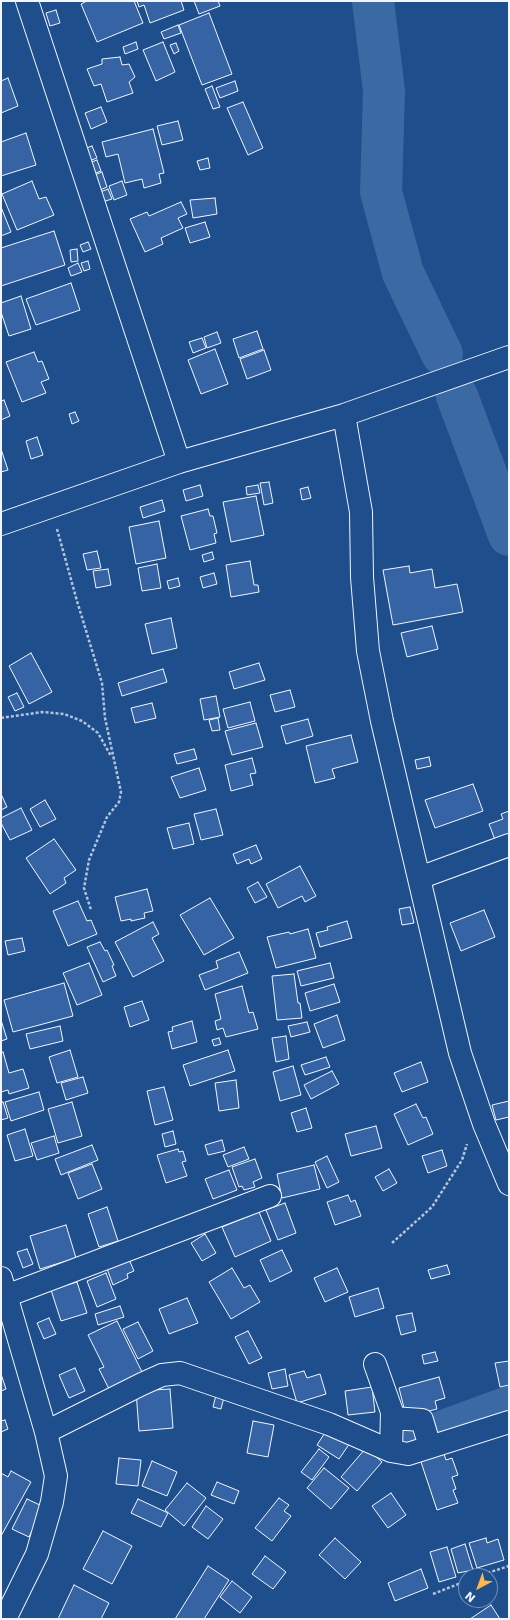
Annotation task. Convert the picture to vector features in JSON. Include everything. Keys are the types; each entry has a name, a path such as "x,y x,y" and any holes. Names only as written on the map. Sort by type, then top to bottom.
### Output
{"street":[{"path":"27,1 179,462"},
{"path":"1,524 179,462 344,415 509,357"},
{"path":"344,415 361,512 362,577 368,651 382,721 460,1053 484,1124 509,1184"},
{"path":"419,878 509,845"},
{"path":"5,1619 37,1554 52,1502 56,1476 46,1432 4,1287 270,1196"},
{"path":"375,1364 392,1412 391,1450"},
{"path":"46,1432 162,1375 180,1373 329,1424 391,1450 408,1454 509,1422"},
{"path":"392,1418 422,1420 430,1447"}],"path":[{"path":"52,505 77,601 102,682 105,718 121,792 119,802 107,817 89,860 84,888 91,910"},
{"path":"1,718 42,712 64,714 82,721 98,733 113,758"},
{"path":"392,1243 432,1207 462,1160 468,1139 484,1124"},
{"path":"498,1570 509,1566"},
{"path":"433,1594 458,1584"}],"building":[{"path":"87,1 134,1 143,23 97,42 81,4"},
{"path":"137,1 181,1 184,10 150,23 144,5 139,7"},
{"path":"194,1 218,1 220,6 199,14"},
{"path":"56,10 60,23 50,26 46,13"},
{"path":"209,13 232,74 202,85 179,25"},
{"path":"178,25 181,33 164,39 161,32"},
{"path":"136,42 138,49 125,54 123,47"},
{"path":"163,42 175,72 156,81 143,50"},
{"path":"176,43 179,51 174,54 170,45"},
{"path":"120,57 122,65 129,64 135,77 129,82 133,93 107,102 101,84 94,86 87,69 102,64 102,59"},
{"path":"8,78 18,106 1,113 1,81"},
{"path":"235,81 238,91 220,98 216,88"},
{"path":"212,86 220,107 213,109 205,89"},
{"path":"243,102 263,148 248,155 227,108"},
{"path":"101,107 107,122 91,129 85,113"},
{"path":"178,121 183,140 162,145 157,126"},
{"path":"153,129 164,173 159,174 161,183 144,188 142,179 125,183 118,154 106,157 102,142"},
{"path":"26,133 36,165 1,176 1,142"},
{"path":"92,146 97,158 89,161 84,149"},
{"path":"208,158 210,168 200,170 197,161"},
{"path":"97,160 101,171 93,174 89,163"},
{"path":"102,172 107,187 98,191 92,176"},
{"path":"32,181 39,199 46,197 54,215 17,230 2,194"},
{"path":"122,181 127,195 114,200 109,186"},
{"path":"108,189 112,199 102,202 98,193"},
{"path":"215,198 217,214 193,218 190,200"},
{"path":"181,202 187,214 178,218 183,228 161,238 163,244 145,252 130,219 147,212 149,216"},
{"path":"1,207 11,232 1,236"},
{"path":"205,222 210,237 190,243 185,228"},
{"path":"54,231 65,265 1,286 1,248"},
{"path":"88,242 91,249 83,252 80,245"},
{"path":"77,249 78,261 71,262 70,250"},
{"path":"88,261 90,269 84,271 81,263"},
{"path":"78,263 82,272 71,276 68,268"},
{"path":"71,283 80,310 36,325 26,299"},
{"path":"21,296 31,329 9,336 1,312 1,303"},
{"path":"257,331 263,349 239,358 233,339"},
{"path":"217,332 221,343 207,348 204,337"},
{"path":"202,338 206,348 193,353 189,342"},
{"path":"215,349 228,384 201,394 188,360"},
{"path":"264,350 271,370 247,379 240,359"},
{"path":"34,352 38,362 42,361 49,379 41,382 46,393 22,402 6,362"},
{"path":"4,400 10,416 1,420 1,401"},
{"path":"75,412 79,421 72,424 69,414"},
{"path":"37,437 43,455 31,459 26,441"},
{"path":"1,449 8,470 1,472"},
{"path":"269,482 273,503 264,505 260,483"},
{"path":"200,485 203,496 186,501 183,490"},
{"path":"258,485 260,493 247,495 246,487"},
{"path":"308,487 311,498 302,500 300,489"},
{"path":"256,496 264,535 231,542 223,502"},
{"path":"162,500 165,511 143,518 140,507"},
{"path":"208,509 210,516 213,516 217,533 214,534 216,543 190,550 181,516"},
{"path":"159,521 166,558 136,564 129,527"},
{"path":"97,551 101,568 87,570 83,554"},
{"path":"212,552 214,559 204,562 202,555"},
{"path":"250,561 254,585 258,585 259,592 231,597 226,565"},
{"path":"157,564 161,588 142,591 138,568"},
{"path":"409,566 410,573 432,569 435,588 457,584 463,612 393,625 383,570"},
{"path":"108,569 111,585 96,588 93,571"},
{"path":"214,573 217,584 203,588 200,577"},
{"path":"178,578 180,586 169,589 167,581"},
{"path":"171,618 177,648 152,654 145,624"},
{"path":"432,626 438,649 407,657 401,633"},
{"path":"31,653 52,692 29,704 9,666"},
{"path":"259,663 265,680 234,689 229,672"},
{"path":"163,669 167,682 122,696 118,683"},
{"path":"290,690 295,707 275,712 270,695"},
{"path":"17,693 24,707 15,711 8,697"},
{"path":"216,696 220,717 204,720 200,699"},
{"path":"250,702 255,721 228,728 223,709"},
{"path":"152,703 156,718 135,723 131,708"},
{"path":"218,718 220,730 212,731 209,720"},
{"path":"308,719 313,736 286,744 281,726"},
{"path":"256,723 263,747 232,755 225,731"},
{"path":"351,735 358,762 332,769 335,778 315,783 306,746"},
{"path":"194,749 197,759 177,764 174,754"},
{"path":"429,757 431,766 417,769 415,760"},
{"path":"252,758 256,773 250,774 253,785 231,791 225,765"},
{"path":"199,768 206,790 180,798 171,777"},
{"path":"473,784 483,811 435,828 425,800"},
{"path":"1,794 7,807 1,810"},
{"path":"45,800 56,819 40,827 30,809"},
{"path":"21,808 32,830 10,840 1,823 1,818"},
{"path":"216,809 223,835 201,840 194,814"},
{"path":"509,811 509,835 495,840 489,824 503,819 501,814"},
{"path":"189,823 194,844 173,849 167,828"},
{"path":"54,839 76,870 64,878 66,883 50,894 26,858"},
{"path":"256,845 262,859 251,864 249,859 237,864 233,854"},
{"path":"300,866 316,896 305,902 302,896 278,908 266,884"},
{"path":"258,882 267,897 255,903 247,888"},
{"path":"147,889 153,911 144,913 145,918 131,921 131,919 121,921 115,897"},
{"path":"210,898 234,938 204,955 180,915"},
{"path":"78,901 87,921 91,920 97,934 68,946 53,911"},
{"path":"410,907 414,923 402,925 399,909"},
{"path":"484,910 495,937 461,951 450,923"},
{"path":"347,921 352,938 320,947 316,933 328,930 327,927"},
{"path":"153,922 159,934 152,938 164,961 133,977 115,942"},
{"path":"308,929 316,958 276,968 267,937 289,932 290,934"},
{"path":"22,938 25,951 8,955 5,941"},
{"path":"100,942 105,951 107,950 114,965 112,966 116,976 103,982 87,947"},
{"path":"239,952 248,973 205,990 199,975 218,968 216,961"},
{"path":"89,963 102,995 77,1005 63,973"},
{"path":"330,963 334,978 301,986 297,971"},
{"path":"294,974 298,1003 300,1003 302,1018 277,1020 272,976"},
{"path":"64,983 73,1016 13,1032 4,1000"},
{"path":"334,984 340,1002 310,1011 305,993"},
{"path":"242,986 249,1013 253,1012 258,1029 226,1037 223,1028 217,1030 215,1021 221,1019 215,994"},
{"path":"142,1001 149,1020 130,1027 124,1007"},
{"path":"337,1015 345,1040 323,1048 314,1024"},
{"path":"1,1020 7,1039 1,1041"},
{"path":"192,1021 197,1042 172,1049 168,1032 173,1031 172,1027"},
{"path":"307,1022 310,1032 291,1037 288,1026"},
{"path":"60,1026 63,1041 30,1049 26,1034"},
{"path":"286,1036 289,1059 276,1062 272,1038"},
{"path":"219,1038 221,1044 214,1046 212,1040"},
{"path":"70,1050 78,1077 57,1083 49,1057"},
{"path":"228,1050 235,1071 190,1086 183,1065"},
{"path":"3,1052 9,1073 23,1069 29,1088 9,1094 8,1090 1,1092 1,1053"},
{"path":"326,1057 330,1067 305,1075 301,1065"},
{"path":"421,1062 428,1082 402,1092 394,1073"},
{"path":"293,1066 301,1095 280,1101 273,1072"},
{"path":"332,1071 339,1084 311,1099 304,1085"},
{"path":"83,1077 88,1093 66,1100 61,1083"},
{"path":"236,1080 239,1108 219,1111 215,1083"},
{"path":"164,1087 173,1120 155,1125 147,1091"},
{"path":"39,1092 44,1110 11,1121 5,1102"},
{"path":"509,1101 509,1117 496,1120 492,1105"},
{"path":"3,1102 8,1118 1,1120 1,1103"},
{"path":"72,1102 82,1136 58,1143 48,1109"},
{"path":"416,1104 423,1118 426,1117 433,1134 408,1145 394,1114"},
{"path":"306,1108 312,1128 297,1132 291,1113"},
{"path":"376,1126 382,1148 351,1156 345,1134"},
{"path":"25,1129 33,1156 15,1161 7,1135"},
{"path":"173,1131 176,1144 165,1147 162,1134"},
{"path":"54,1136 59,1153 37,1160 31,1143"},
{"path":"222,1140 225,1151 208,1155 205,1145"},
{"path":"92,1145 98,1160 61,1175 55,1159"},
{"path":"244,1147 249,1159 228,1167 223,1155"},
{"path":"178,1149 179,1152 183,1151 186,1161 182,1162 187,1176 166,1183 157,1155"},
{"path":"442,1150 447,1166 428,1173 422,1156"},
{"path":"327,1156 339,1182 327,1188 315,1162"},
{"path":"255,1159 262,1178 253,1182 255,1187 244,1190 242,1186 239,1187 232,1167"},
{"path":"92,1164 102,1189 78,1199 68,1173"},
{"path":"314,1165 320,1189 282,1198 277,1174"},
{"path":"389,1169 397,1183 383,1191 375,1177"},
{"path":"229,1170 237,1190 213,1199 205,1179"},
{"path":"348,1195 351,1202 355,1200 361,1216 335,1225 327,1202"},
{"path":"285,1203 296,1233 278,1240 266,1210"},
{"path":"107,1207 118,1241 99,1247 88,1214"},
{"path":"259,1212 271,1241 235,1257 222,1227"},
{"path":"66,1225 76,1258 40,1269 30,1236"},
{"path":"205,1234 216,1253 202,1261 191,1243"},
{"path":"27,1249 33,1264 23,1268 17,1252"},
{"path":"282,1250 292,1271 270,1282 260,1260"},
{"path":"128,1257 134,1271 127,1274 128,1278 113,1285 106,1266"},
{"path":"447,1265 450,1274 431,1279 428,1270"},
{"path":"232,1268 244,1288 250,1285 260,1302 231,1319 209,1282"},
{"path":"337,1268 348,1292 325,1302 314,1278"},
{"path":"106,1273 116,1299 97,1307 87,1281"},
{"path":"77,1282 87,1313 61,1321 51,1290"},
{"path":"378,1288 384,1308 355,1317 349,1297"},
{"path":"187,1298 198,1323 169,1334 159,1309"},
{"path":"120,1306 124,1317 98,1325 95,1314"},
{"path":"412,1313 416,1331 401,1335 396,1316"},
{"path":"49,1318 56,1334 44,1339 37,1323"},
{"path":"117,1321 142,1372 109,1389 99,1369 104,1367 88,1335"},
{"path":"138,1322 153,1351 138,1359 123,1329"},
{"path":"248,1331 262,1358 249,1364 235,1337"},
{"path":"435,1352 438,1361 424,1364 422,1355"},
{"path":"509,1361 509,1385 500,1387 495,1363"},
{"path":"75,1368 85,1391 69,1398 59,1375"},
{"path":"285,1369 288,1386 272,1389 268,1373"},
{"path":"304,1371 307,1378 320,1374 326,1394 297,1403 289,1375"},
{"path":"1,1374 6,1389 1,1391"},
{"path":"439,1377 445,1398 435,1401 437,1409 414,1415 405,1412 399,1388"},
{"path":"372,1387 375,1412 348,1415 345,1391"},
{"path":"170,1389 173,1428 139,1431 136,1391"},
{"path":"216,1395 224,1397 221,1409 213,1407"},
{"path":"5,1420 8,1429 1,1432 1,1421"},
{"path":"253,1421 274,1425 268,1457 247,1453"},
{"path":"328,1428 350,1443 339,1459 317,1445"},
{"path":"366,1448 382,1462 357,1491 341,1477"},
{"path":"319,1449 329,1457 312,1480 301,1472"},
{"path":"443,1451 446,1460 452,1458 458,1475 452,1477 456,1489 453,1490 458,1503 437,1510 420,1459"},
{"path":"119,1458 141,1460 138,1486 116,1484"},
{"path":"152,1461 177,1472 167,1496 142,1486"},
{"path":"324,1468 349,1488 331,1509 307,1488"},
{"path":"11,1471 31,1482 1,1536 1,1473 8,1477"},
{"path":"217,1482 239,1491 234,1504 211,1495"},
{"path":"187,1483 206,1498 184,1526 165,1510"},
{"path":"391,1493 406,1515 388,1528 372,1506"},
{"path":"279,1498 289,1505 284,1511 291,1516 272,1541 255,1528"},
{"path":"27,1499 44,1507 29,1537 12,1529"},
{"path":"138,1499 168,1513 161,1527 131,1513"},
{"path":"206,1506 223,1519 208,1539 192,1527"},
{"path":"103,1531 132,1546 112,1584 83,1569"},
{"path":"335,1538 361,1562 345,1579 319,1555"},
{"path":"486,1538 487,1543 498,1539 504,1560 477,1568 469,1543"},
{"path":"465,1544 472,1568 458,1568 458,1573 451,1549"},
{"path":"447,1547 456,1577 439,1582 430,1552"},
{"path":"265,1556 286,1572 273,1589 252,1574"},
{"path":"208,1566 229,1580 204,1619 175,1619"},
{"path":"421,1569 428,1588 395,1601 388,1583"},
{"path":"232,1581 252,1597 240,1613 220,1597"},
{"path":"74,1585 109,1603 101,1619 58,1619"},
{"path":"486,1608 493,1608 500,1619 470,1619"}],"waterway":[{"path":"373,1 384,91 381,192 403,273 442,354"},
{"path":"457,396 509,535"},
{"path":"438,1433 509,1407"},
{"path":"403,1441 416,1438"}]}
